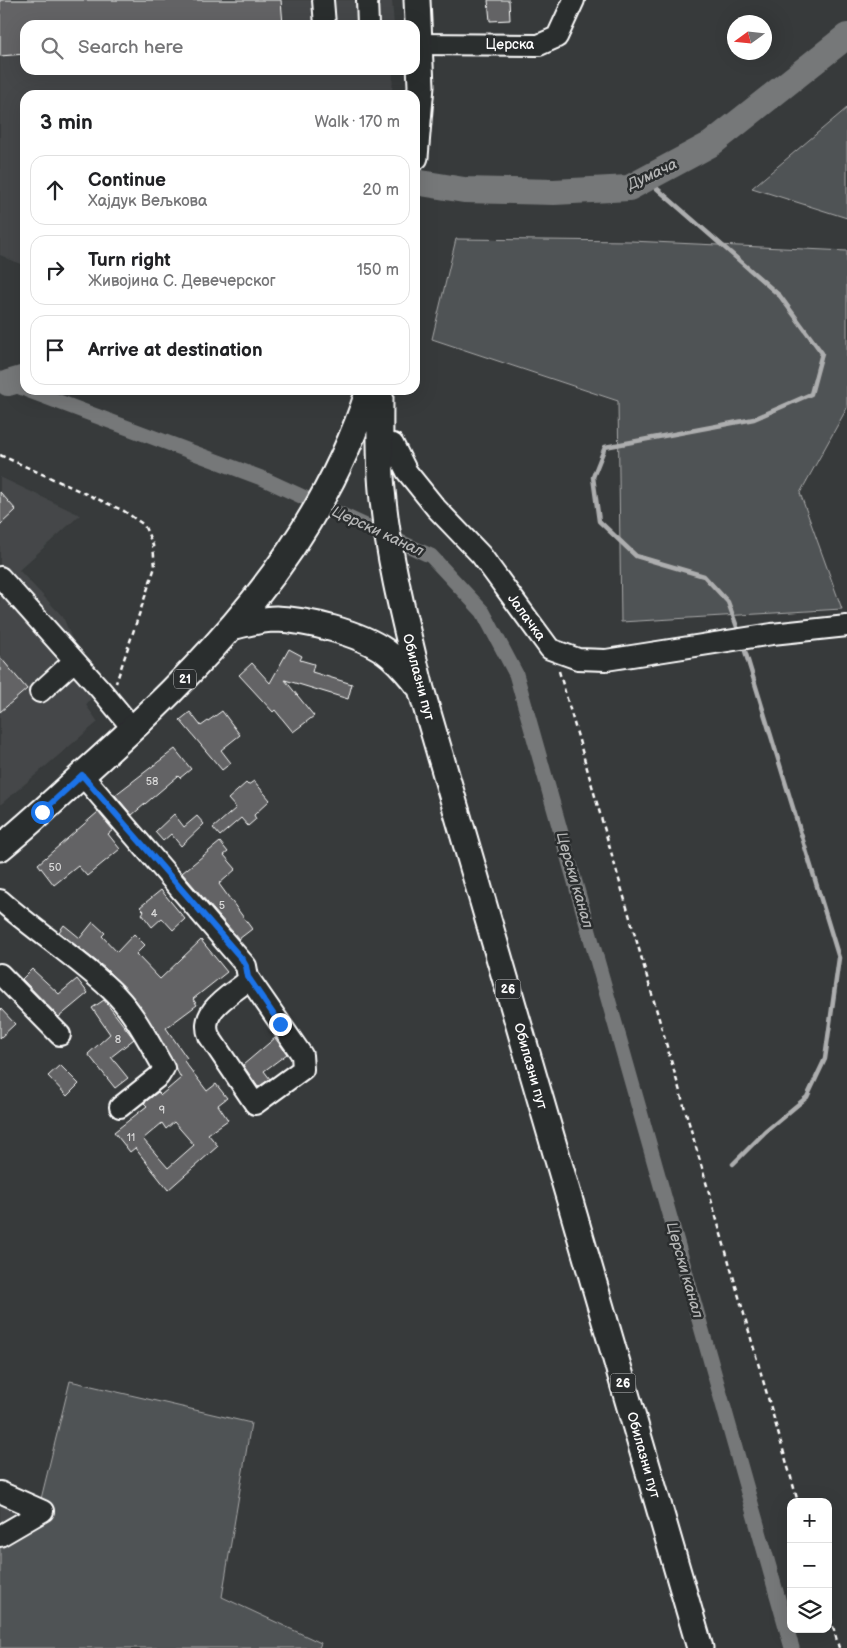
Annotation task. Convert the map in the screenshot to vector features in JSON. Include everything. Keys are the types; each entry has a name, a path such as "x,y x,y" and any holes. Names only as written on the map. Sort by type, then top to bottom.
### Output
{"main road":[{"path":"417,0 417,20"},
{"path":"419,75 419,90"},
{"name":"21","path":"0,848 134,730 182,683 235,626 280,566 322,499 343,457 367,395"},
{"name":"Обилазни пут","path":"381,395 387,450 386,523 408,638 421,689 700,1648"},
{"path":"235,626 274,619 304,623 345,634 375,645 387,652 402,666 421,689"}],"street":[{"path":"323,0 325,20"},
{"path":"367,0 368,20"},
{"name":"Церска","path":"420,43 539,45 556,37 574,0"},
{"name":"Јалачка","path":"387,450 436,508 481,555 550,649 578,659 606,660 772,634 847,626"},
{"path":"0,577 134,730"},
{"path":"40,692 74,661"},
{"path":"82,775 242,959 246,966 248,977 302,1055 303,1069 255,1104 209,1036 206,1023 212,1010 246,982 248,977"},
{"path":"0,900 111,989 139,1024 164,1068 159,1076 120,1107"},
{"path":"0,974 60,1035"},
{"path":"0,1492 43,1511 0,1536"}],"path":[{"path":"0,455 124,511 144,526 153,545 155,567 110,701"},
{"path":"550,649 563,683 797,1498"},
{"path":"832,1622 840,1648"}],"shaded area":[{"path":"0,0 392,0 394,20 20,20 20,75 393,75 392,90 20,90 20,264 0,255"},
{"path":"847,108 847,218 752,188"},
{"path":"456,239 631,241 847,251 847,408 800,493 842,609 621,622 618,401 432,339"},
{"path":"0,477 80,515 19,570 63,617 77,651 105,680 86,705 98,722 0,805"},
{"path":"70,1381 251,1423 222,1597 321,1643 319,1648 0,1648 0,1543 40,1503"},
{"path":"0,1487 40,1503 0,1543"}],"building":[{"path":"0,0 281,0 283,20 20,20 20,54 0,56"},
{"path":"488,0 509,0 510,20 490,21"},
{"path":"0,492 16,510 0,525"},
{"path":"289,649 302,656 300,660 314,664 312,672 352,684 348,699 285,680 314,716 293,732 275,710 273,712 239,675 252,663 270,683"},
{"path":"0,657 27,689 0,712"},
{"path":"222,711 240,735 221,750 231,763 222,770 180,720 190,712 201,726"},
{"path":"175,749 191,769 180,778 178,776 132,815 115,795"},
{"path":"254,781 270,800 254,815 256,819 248,826 241,818 220,836 213,828 236,808 228,799 246,783 248,785"},
{"path":"98,812 113,830 108,834 120,849 87,876 78,866 54,885 38,864"},
{"path":"174,814 184,827 197,816 204,824 181,846 171,834 163,841 155,832"},
{"path":"220,842 228,852 224,855 236,869 219,884 252,929 239,939 182,873"},
{"path":"161,890 185,919 173,930 162,918 152,927 142,914 144,911 140,907"},
{"path":"93,922 105,933 102,936 117,952 134,934 145,945 136,954 160,979 201,940 227,972 193,999 197,1005 166,1028 187,1058 184,1061 207,1091 216,1084 227,1098 218,1105 228,1120 208,1134 218,1146 168,1190 135,1148 130,1152 114,1132 147,1106 144,1103 158,1092 161,1095 181,1078 156,1031 135,999 105,968 59,932 64,925 80,938","holes":["174,1122 194,1145 168,1168 143,1139 162,1123 166,1129"]},
{"path":"32,969 59,994 77,979 88,993 59,1017 22,979"},
{"path":"104,1000 134,1039 111,1057 128,1078 115,1088 88,1054 110,1034 92,1008"},
{"path":"0,1008 15,1024 0,1038"},
{"path":"275,1038 287,1054 264,1071 270,1079 258,1087 243,1065"},
{"path":"60,1065 79,1084 67,1096 48,1076"}],"waterway":[{"name":"Думача","path":"420,183 464,190 554,192 629,188 711,144 847,36"},
{"path":"646,179 780,296 822,353 811,394 754,419 605,447 593,477 599,521 636,556 704,576 728,602 737,627"},
{"name":"Церски канал","path":"0,379 20,387"},
{"name":"Думача","path":"8,383 20,379"},
{"name":"Церски канал","path":"40,395 264,479 431,556 483,612 516,674 792,1648"},
{"path":"733,1164 765,1132 807,1097 825,1059 839,958 745,651"}],"route":[{"path":"42,812 82,775 242,959 246,966 248,977 280,1024"}]}
